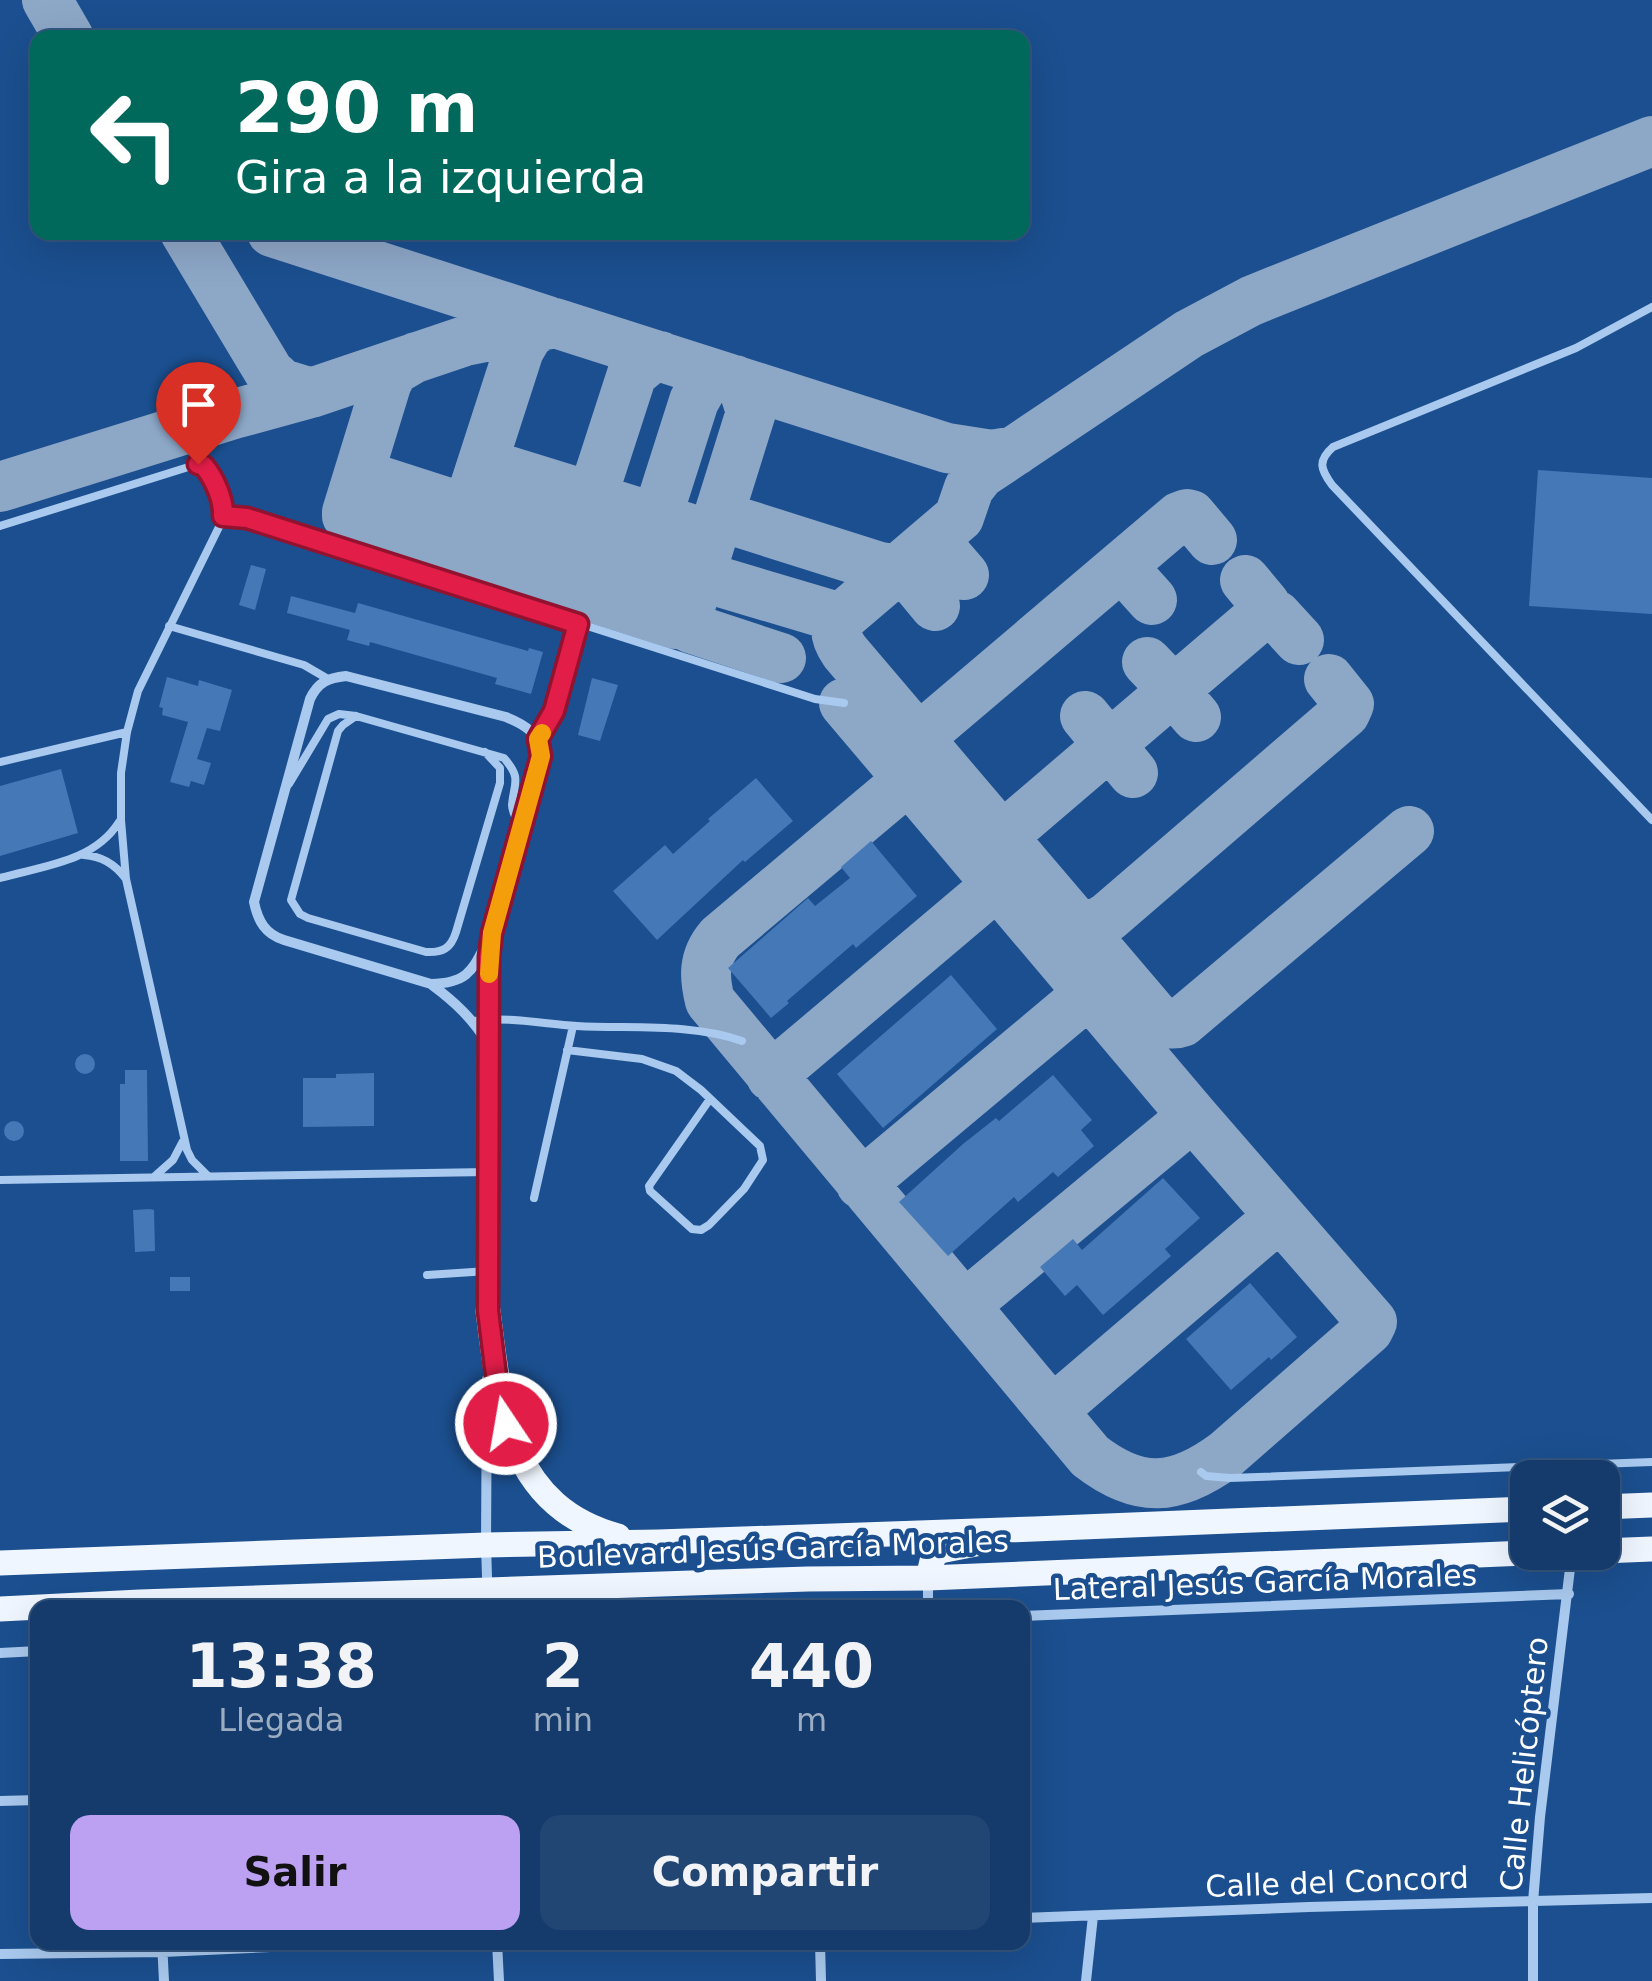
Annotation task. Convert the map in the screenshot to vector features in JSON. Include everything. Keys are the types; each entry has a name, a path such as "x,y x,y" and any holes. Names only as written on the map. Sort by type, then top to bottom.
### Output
{"main road":[{"path":"488,1311 498,1391 515,1448 529,1473 550,1499 590,1526 625,1538 658,1542"},
{"path":"1620,1506 1652,1505"},
{"name":"Boulevard Jesús García Morales","path":"0,1562 1510,1510"},
{"path":"928,1578 932,1556 940,1551 1034,1528"},
{"path":"1620,1550 1652,1549"},
{"name":"Boulevard Jesús García Morales","path":"430,1600 808,1579 928,1578 1510,1554"},
{"name":"Boulevard Jesús García Morales","path":"0,1608 30,1607"}],"street":[{"path":"488,1599 488,1045 492,933 541,756 538,739 529,728 506,718 346,676 328,679 314,690 310,699 254,902 266,931 284,940 431,984 451,984 466,976 492,933"},
{"path":"431,984 474,1021 488,1045"},
{"name":"Calle Helicóptero","path":"1533,1981 1540,1817 1570,1570"},
{"path":"928,1578 928,1600"},
{"name":"Lateral Jesús García Morales","path":"1030,1616 1568,1594"},
{"path":"0,1653 30,1651"},
{"path":"0,1801 30,1800"},
{"name":"Calle del Concord","path":"1030,1918 1652,1898"},
{"path":"1086,1981 1093,1916"},
{"path":"0,1954 109,1950"},
{"path":"163,1950 164,1981"},
{"path":"497,1950 499,1981"},
{"path":"820,1950 821,1981"}],"lane":[{"path":"1652,307 1576,348 1332,447 1322,464 1332,485 1652,820"},
{"path":"0,526 198,464 211,475 224,508 138,691 121,772 126,878 184,1138 192,1160 208,1176"},
{"path":"223,516 247,518 815,700 844,704"},
{"path":"538,739 554,711 578,624"},
{"path":"169,626 304,665 328,679"},
{"path":"284,792 328,720 339,714 356,716 504,758 517,780 512,810 521,828"},
{"path":"356,716 338,731 291,900 300,914 308,918 426,952 444,951 456,932 500,783 500,768 485,752"},
{"path":"0,762 127,732"},
{"path":"0,878 83,855 108,837 121,820"},
{"path":"83,855 106,860 126,878"},
{"path":"474,1021 694,1031 742,1041"},
{"path":"534,1198 574,1026"},
{"path":"568,1050 642,1060 676,1070 710,1098 760,1146 763,1160 744,1189 701,1230 692,1229 649,1186 710,1098"},
{"path":"156,1176 173,1160 184,1138"},
{"path":"0,1180 488,1172"},
{"path":"426,1275 488,1271"},
{"path":"1201,1472 1230,1478 1652,1462"}],"building":[{"path":"1538,470 1652,478 1652,614 1529,606"},
{"path":"251,565 266,569 255,610 239,605"},
{"path":"291,596 355,613 358,603 543,652 531,694 495,684 497,678 370,642 369,646 347,640 350,630 287,613"},
{"path":"167,677 198,686 199,680 232,690 220,731 207,728 197,759 211,763 204,785 191,781 189,787 170,782 188,722 162,715 163,708 159,707"},
{"path":"592,678 618,685 600,741 578,735"},
{"path":"61,769 78,833 0,856 0,786"},
{"path":"756,778 793,821 743,860 657,940 613,891 665,845 673,854"},
{"path":"871,841 917,896 856,948 853,944 771,1018 728,968 808,898 815,906 850,878 841,867"},
{"path":"951,975 997,1029 883,1128 837,1074"},
{"path":"85,1054 95,1064 85,1074 75,1064"},
{"path":"125,1070 147,1070 148,1161 120,1161 120,1084 125,1084"},
{"path":"374,1073 374,1126 303,1127 303,1078"},
{"path":"1053,1075 1092,1120 1081,1130 1094,1146 1058,1177 1053,1172 1018,1202 1014,1197 948,1256 899,1202 963,1144 996,1118 999,1121"},
{"path":"14,1121 24,1131 14,1141 4,1131"},
{"path":"1163,1178 1200,1218 1165,1249 1171,1256 1103,1315 1077,1285 1065,1296 1040,1267 1073,1239 1082,1250"},
{"path":"133,1210 154,1210 155,1251 135,1252"},
{"path":"170,1277 190,1277 190,1291 170,1291"},
{"path":"1250,1283 1297,1337 1231,1390 1186,1339"}],"taxiway":[{"path":"47,0 64,30"},
{"path":"1409,831 1182,1022 1166,1022 1153,1014 845,652 837,625 959,517 969,488 980,474 1189,334 1251,301 1652,141"},
{"path":"190,240 269,372 282,384 311,393"},
{"path":"297,240 548,321"},
{"path":"0,487 311,393 465,341 555,323 947,448 992,455 1015,451"},
{"path":"475,486 519,350 529,333 543,325"},
{"path":"584,522 632,374 660,356"},
{"path":"416,357 394,370 387,382 347,512 351,522 446,551 455,548 466,558 547,584 564,583 572,591 675,624 685,623 781,658"},
{"path":"664,495 694,401 706,380 721,376"},
{"path":"691,604 751,412 744,390 735,380"},
{"path":"486,454 492,466 579,493 595,490 596,497 605,502 704,533 715,529"},
{"path":"362,464 363,474 371,478 458,506 470,503"},
{"path":"470,501 476,512 562,539 572,540 580,534 584,545 691,578 701,574"},
{"path":"720,512 725,518 880,567 906,571"},
{"path":"930,752 927,741 934,725 1179,517 1191,515 1212,540"},
{"path":"939,535 938,545 964,575"},
{"path":"906,562 906,571 935,606"},
{"path":"703,568 710,579 841,618"},
{"path":"1126,571 1152,600"},
{"path":"1013,848 1011,835 1017,824 1265,612 1265,604 1245,580"},
{"path":"1265,612 1276,615 1299,640"},
{"path":"1147,662 1169,685 1167,696 1178,696 1196,717"},
{"path":"1075,921 1093,926 1108,917 1345,713 1349,704 1329,679"},
{"path":"844,703 1193,1116 1372,1322 1368,1330 1225,1455 1190,1476 1158,1483 1141,1482 1090,1456 710,1001 706,968 720,938 909,779"},
{"path":"1085,716 1104,739 1116,740 1115,751 1133,773"},
{"path":"771,1076 998,884"},
{"path":"861,1184 1088,994"},
{"path":"965,1305 1193,1116"},
{"path":"1053,1410 1279,1217"}],"slow traffic":[{"path":"489,974 492,933 541,756 538,739 542,733"}],"route":[{"path":"198,464 211,475 224,508 223,516 247,518 578,624 554,711 538,739 541,756 492,933 489,957 488,1311 506,1424"}]}
